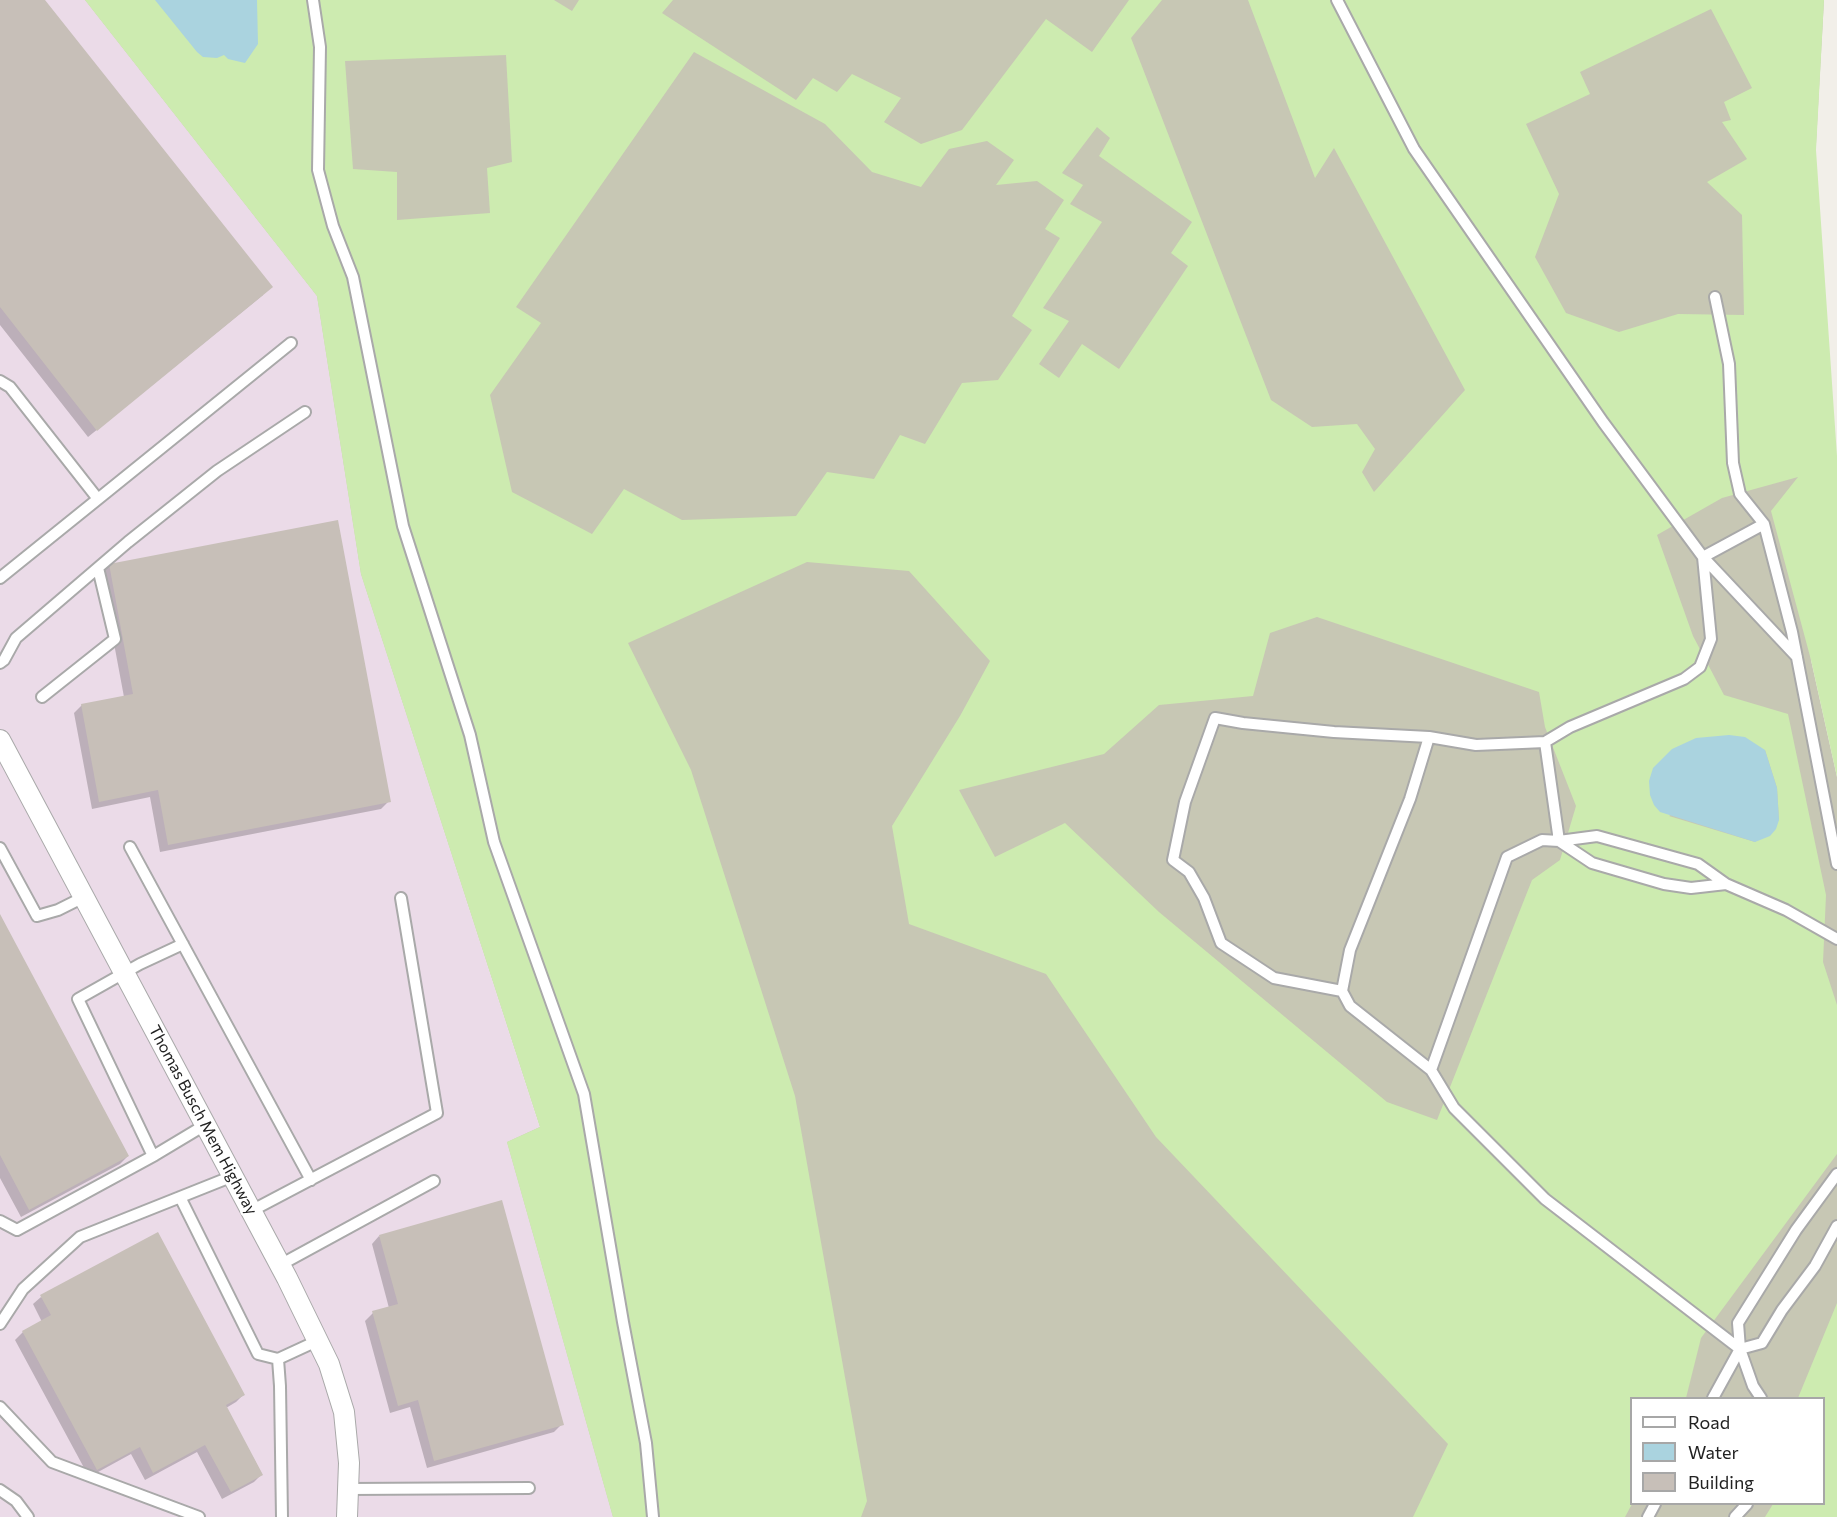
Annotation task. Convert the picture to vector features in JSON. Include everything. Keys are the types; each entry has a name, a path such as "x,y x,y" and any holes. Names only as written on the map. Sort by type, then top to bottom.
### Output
{"street":[{"name":"Thomas Busch Mem Highway","path":"0,741 280,1265 329,1364 345,1412 349,1463 347,1517"}],"lane":[{"path":"313,0 320,47 318,170 333,226 353,277 403,526 470,735 494,842 584,1094 646,1443 653,1517"},
{"path":"1337,0 1414,149 1597,412 1703,558 1797,657"},
{"path":"1714,297 1729,364 1733,463 1740,494 1764,524 1797,657 1837,864"},
{"path":"0,578 291,343"},
{"path":"0,381 10,387 98,500"},
{"path":"0,663 16,638 98,568 217,471 305,412"},
{"path":"1703,558 1764,524"},
{"path":"1342,991 1274,978 1221,943 1203,898 1189,872 1173,860 1185,802 1215,718 1334,732 1429,737 1476,745 1545,742 1570,727 1684,679 1700,667 1711,639 1703,558"},
{"path":"42,697 115,639 98,568"},
{"path":"1429,737 1410,799 1350,950 1342,991 1350,1006 1431,1070 1454,1108 1545,1199 1740,1349"},
{"path":"1545,742 1559,841 1592,863 1664,884 1691,888 1726,884"},
{"path":"1431,1070 1507,857 1542,840 1559,841 1598,836 1698,864 1726,884 1786,909 1837,939"},
{"path":"130,847 311,1180"},
{"path":"0,848 37,916 58,910 84,897"},
{"path":"251,1211 438,1113 401,898"},
{"path":"153,1156 78,999 140,964 183,944"},
{"path":"0,1221 17,1230 205,1125"},
{"path":"1760,1397 1753,1386 1740,1349 1738,1323 1796,1230 1837,1174"},
{"path":"0,1324 23,1289 80,1237 232,1176"},
{"path":"280,1265 434,1181"},
{"path":"180,1197 258,1354 278,1359 317,1341"},
{"path":"1714,1397 1740,1349 1762,1343 1782,1310 1815,1266 1837,1226"},
{"path":"278,1359 282,1517"},
{"path":"0,1407 52,1462 199,1517"},
{"path":"348,1489 529,1488"},
{"path":"0,1490 16,1501 28,1517"},
{"path":"1735,1517 1745,1505"}],"shaded area":[{"path":"0,0 85,0 317,296 361,574 540,1128 507,1142 613,1517 0,1517"},
{"path":"85,0 1824,0 1799,451 1811,660 1837,777 1837,1517 613,1517 507,1142 540,1127 361,574 317,296"}],"green space":[{"path":"85,0 554,0 572,11 579,0 673,0 662,13 796,100 813,78 837,92 852,74 901,98 884,122 921,144 962,130 1046,19 1092,52 1129,0 1162,0 1131,38 1271,400 1312,427 1357,424 1375,449 1362,472 1374,492 1465,390 1334,148 1315,178 1248,0 1824,0 1816,150 1837,456 1837,777 1811,660 1771,511 1798,477 1722,498 1657,535 1693,636 1724,695 1788,714 1826,895 1823,962 1837,1005 1837,1154 1701,1338 1686,1397 1630,1397 1631,1505 1625,1517 1413,1517 1448,1444 1156,1137 1046,974 909,924 892,826 960,716 990,661 909,571 807,562 628,643 691,770 795,1096 867,1501 861,1517 613,1517 507,1142 540,1127 361,574 317,296","holes":["1711,9 1752,88 1724,102 1731,120 1722,122 1747,159 1707,182 1742,215 1744,315 1678,314 1619,332 1566,313 1535,257 1559,194 1526,124 1590,94 1580,72","694,52 825,124 872,172 921,187 949,149 987,141 1014,160 996,185 1037,181 1064,200 1045,229 1060,238 1012,316 1032,330 998,380 962,383 925,444 900,435 874,479 827,472 796,516 682,520 624,489 592,534 512,492 490,395 541,323 516,307","506,55 512,162 487,168 490,213 397,220 397,172 353,169 345,61","1097,127 1110,138 1099,156 1192,222 1171,253 1188,266 1119,369 1082,344 1059,378 1039,364 1069,321 1043,308 1102,222 1070,204 1083,185 1062,173","1317,617 1539,692 1545,727 1576,806 1560,860 1532,880 1437,1120 1387,1102 1159,912 1065,823 995,857 959,790 1104,754 1159,705 1253,696 1270,633","1765,750 1777,788 1779,820 1755,842 1669,816"]},
{"path":"1837,1303 1837,1517 1765,1517 1772,1505 1825,1505 1825,1397 1798,1397"}],"water":[{"path":"155,0 257,0 258,44 245,63 228,59 224,55 217,58 203,57"},
{"path":"1729,735 1745,737 1765,750 1777,788 1779,820 1776,829 1770,836 1755,842 1660,812 1650,795 1649,781 1653,768 1672,749 1696,738"}],"building":[{"path":"0,0 45,0 273,287 97,431 0,307"},
{"path":"338,520 391,802 168,845 158,790 99,802 81,704 133,694 109,564"},
{"path":"0,914 129,1156 29,1210 0,1155"},
{"path":"502,1200 564,1425 434,1461 418,1400 398,1406 372,1311 398,1304 379,1235"},
{"path":"158,1232 245,1395 226,1405 263,1475 231,1492 205,1445 153,1473 140,1447 97,1470 22,1331 51,1315 40,1295"}]}
